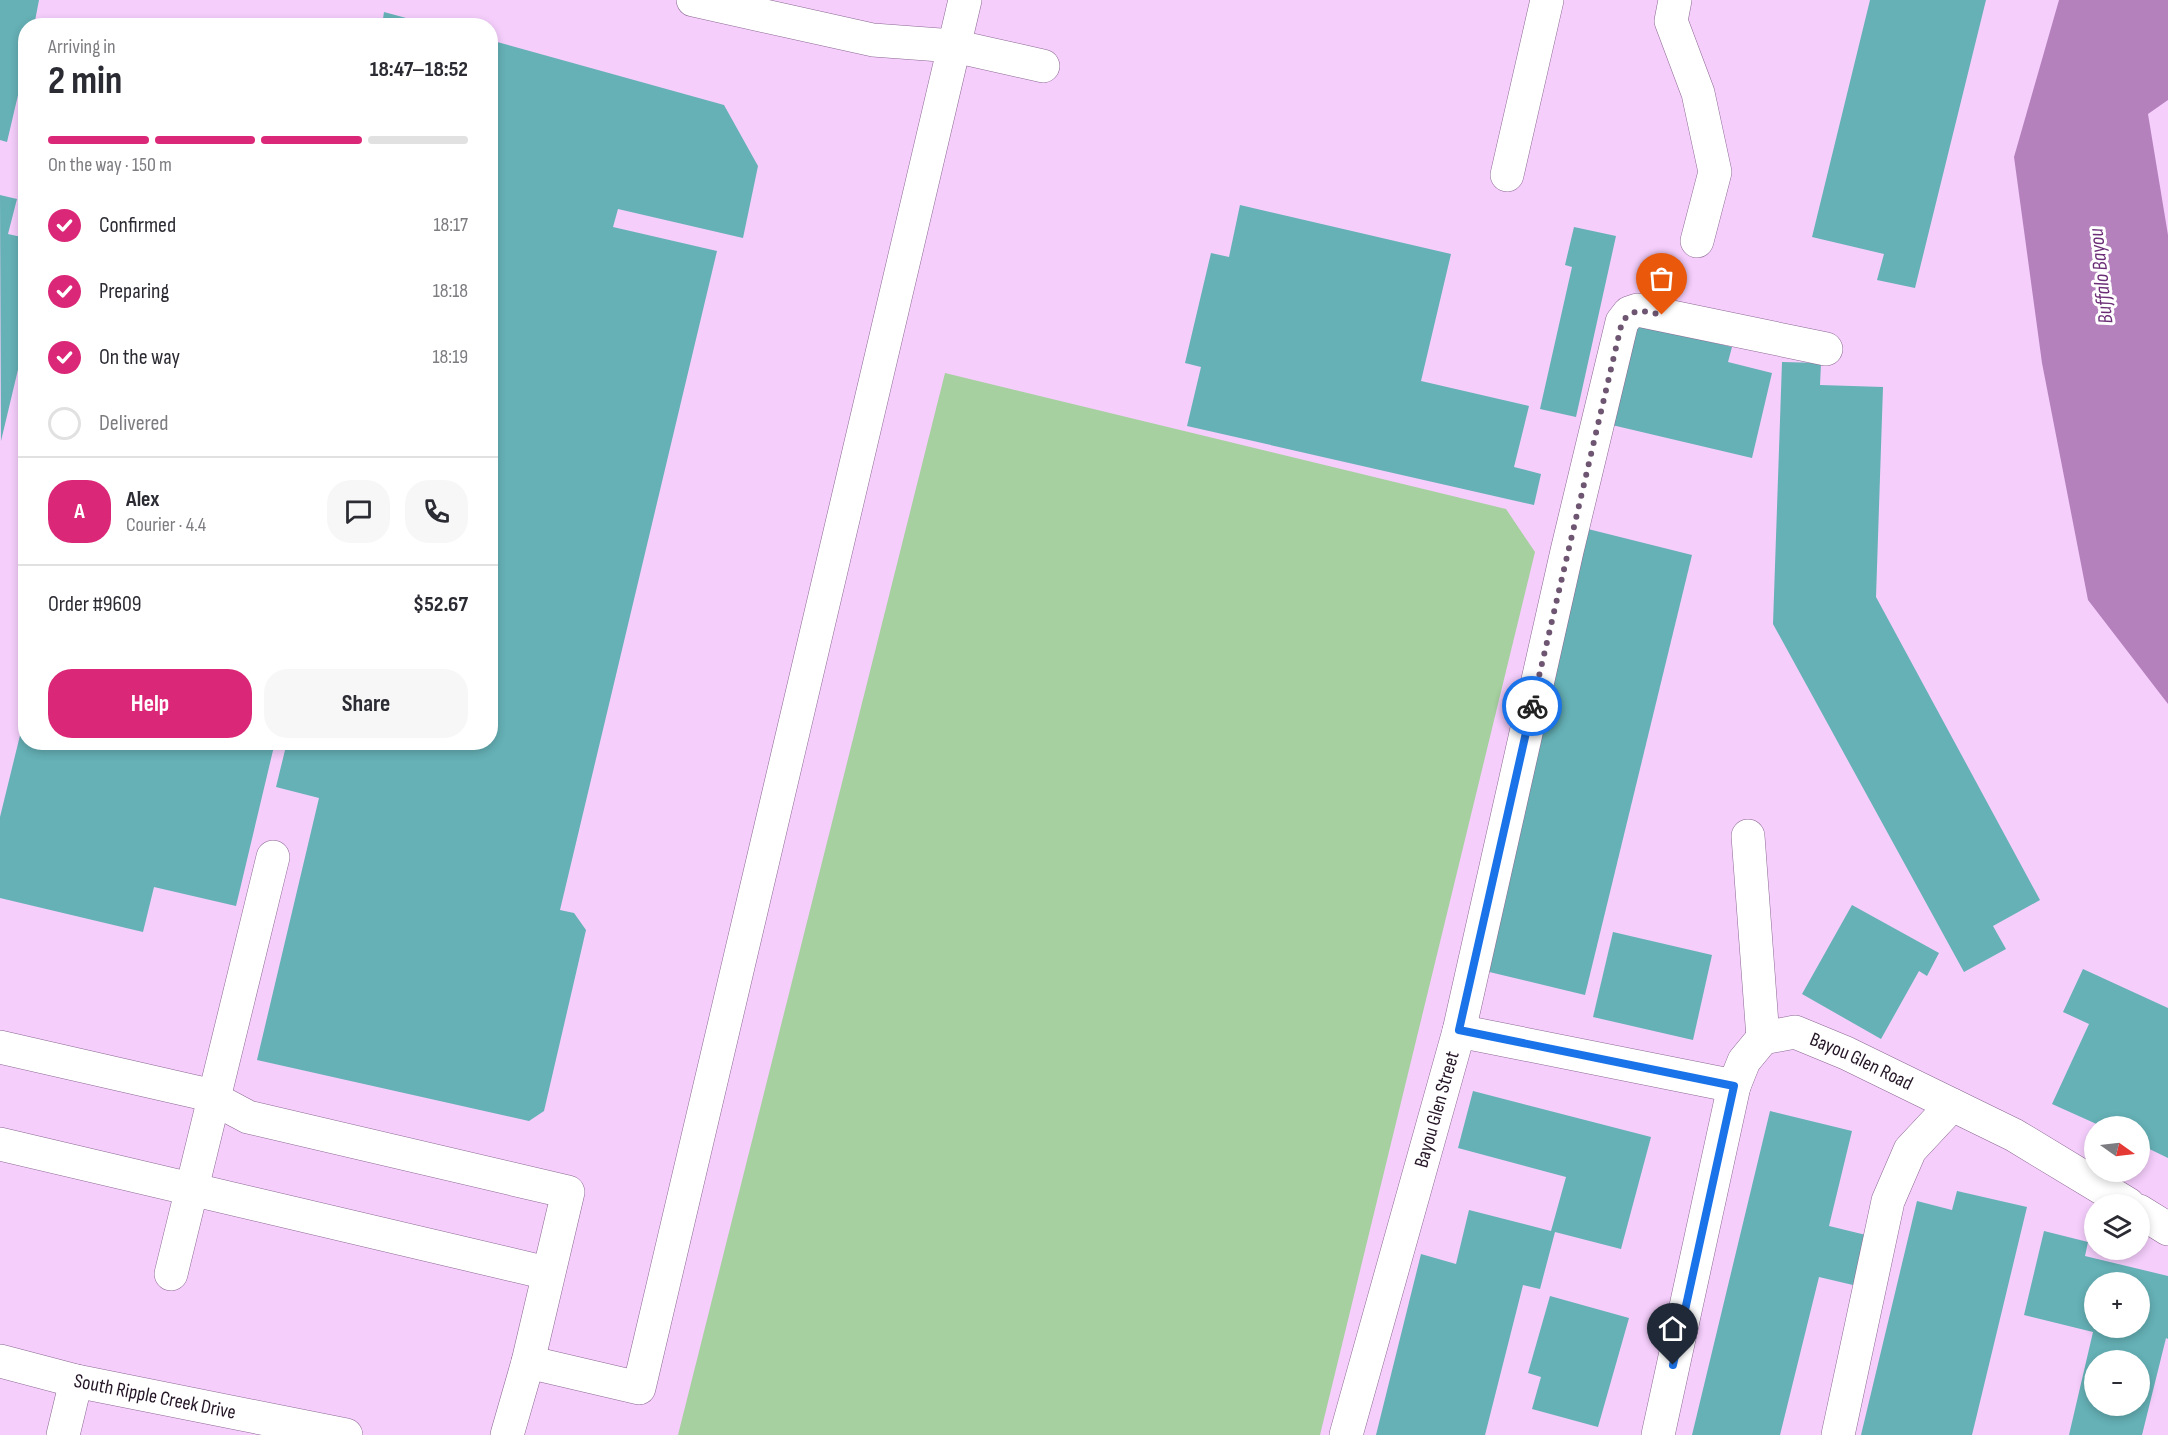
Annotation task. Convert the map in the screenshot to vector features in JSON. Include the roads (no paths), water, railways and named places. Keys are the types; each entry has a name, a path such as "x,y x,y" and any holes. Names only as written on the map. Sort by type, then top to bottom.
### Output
{"street":[{"path":"693,0 873,40 954,46 1043,66"},
{"path":"528,1362 639,1388 965,0"},
{"path":"1507,175 1547,0"},
{"path":"1675,0 1671,21 1698,93 1715,172 1697,241"},
{"name":"Bayou Glen Street","path":"1346,1435 1459,1030 1567,551 1622,322 1629,313 1638,310 1826,349"},
{"path":"1658,1435 1734,1086 1744,1061 1764,1038 1748,836"},
{"path":"171,1274 273,856"},
{"path":"1459,1030 1734,1086"},
{"name":"Bayou Glen Road","path":"1764,1038 1795,1032 1846,1053 2014,1135 2111,1194"},
{"path":"0,1047 205,1094 248,1117 568,1192 528,1362 507,1435"},
{"path":"1838,1435 1888,1201 1910,1150 1952,1105"},
{"path":"0,1144 548,1273"},
{"path":"2150,1218 2168,1229"},
{"name":"South Ripple Creek Drive","path":"0,1361 76,1381 340,1435"},
{"path":"63,1435 76,1381"}],"water":[{"name":"Buffalo Bayou","path":"2059,0 2168,0 2168,100 2148,114 2168,235 2168,704 2088,600 2042,363 2014,157"}]}
